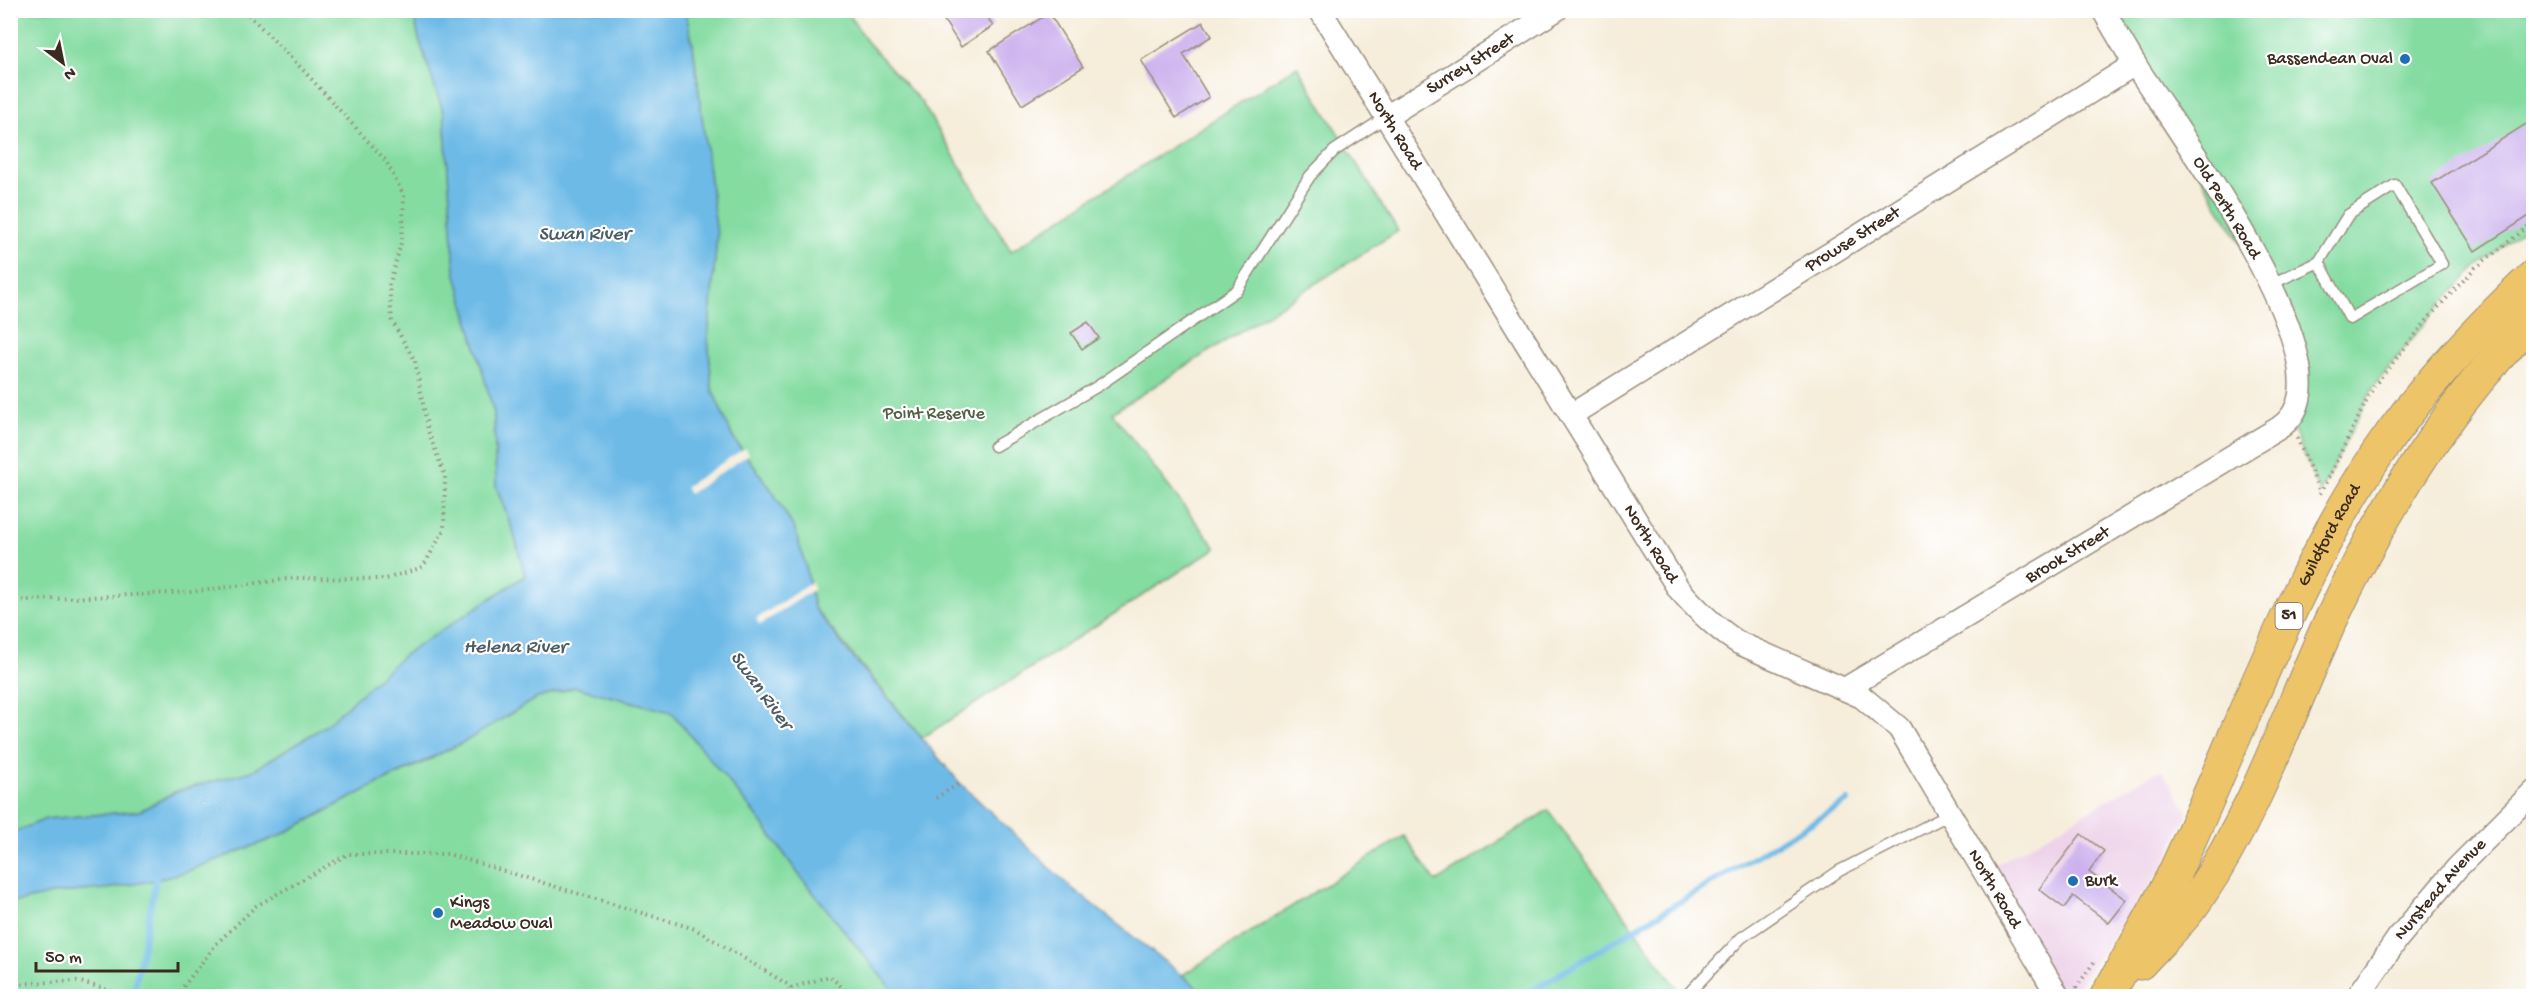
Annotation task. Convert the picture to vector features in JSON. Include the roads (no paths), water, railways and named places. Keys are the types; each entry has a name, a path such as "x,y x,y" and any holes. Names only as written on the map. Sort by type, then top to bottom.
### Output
{"highway":[{"name":"Guildford Road","path":"2109,996 2179,864 2308,574 2372,462 2434,380 2473,336 2534,276"},
{"name":"Guildford Road","path":"2109,996 2199,897 2229,848 2330,622 2388,512 2447,416 2534,319"}],"street":[{"name":"North Road","path":"1320,10 1678,588 1723,633 1739,643 1845,689 1876,707 1899,728 2058,996"},
{"name":"Surrey Street","path":"1386,117 1556,10"},
{"name":"Old Perth Road","path":"2103,10 2220,196 2271,284 2284,317 2297,363 2300,393 2290,421"},
{"name":"Prowse Street","path":"1571,415 2135,64"},
{"name":"Brook Street","path":"1845,689 2290,421"},
{"name":"Nurstead Avenue","path":"2358,996 2398,938 2442,886 2503,819 2534,790"}],"lane":[{"path":"995,446 1098,386 1237,290 1321,162 1386,117"},
{"path":"2271,284 2319,262 2348,215 2394,185 2442,264 2350,319 2319,262"},
{"path":"1686,996 1741,938 1839,872 1950,814"}],"water":[{"name":"Swan River","path":"413,11 685,11 693,45 717,236 708,338 712,389 733,438 773,492 795,530 806,567 814,608 850,654 960,783 1068,885 1208,996 897,996 800,876 757,816 671,712 575,687 535,699 466,741 371,787 279,836 185,872 106,889 57,893 11,903 10,834 46,819 140,811 177,791 252,771 325,726 404,655 525,576 514,534 496,486 494,413 455,271 444,114 419,39"}],"waterway":[{"path":"1523,996 1848,801"},
{"path":"133,996 156,880"}],"place":[{"name":"Bassendean Oval","path":"2405,59"},
{"name":"Burk","path":"2073,881"},
{"name":"Kings Meadow Oval","path":"438,913"}],"park label":[{"name":"Point Reserve","path":"934,414"}],"water label":[{"name":"Helena River","path":"515,648"}]}
